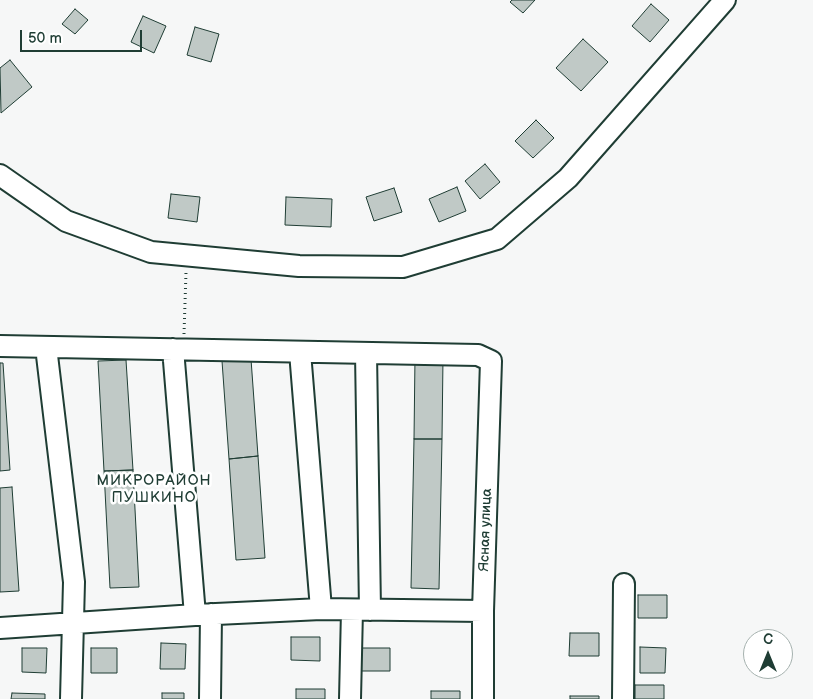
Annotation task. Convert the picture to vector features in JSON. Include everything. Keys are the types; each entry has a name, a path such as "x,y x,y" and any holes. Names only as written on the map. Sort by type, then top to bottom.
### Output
{"street":[{"path":"0,175 66,221 150,252 299,266 403,267 497,239 568,178 725,0"},
{"path":"0,346 366,353 361,610 350,699"},
{"path":"46,347 74,582 71,699"},
{"path":"178,349 210,699"},
{"path":"300,352 321,609"},
{"name":"Ясная улица","path":"366,353 478,354 490,361 483,611 483,699"},
{"path":"623,699 624,584"},
{"path":"0,628 203,614 321,609 483,611"}],"path":[{"path":"178,349 186,255"}],"building":[{"path":"512,0 535,0 523,13 510,2"},
{"path":"651,4 669,20 650,42 632,26"},
{"path":"75,9 88,20 75,34 62,24"},
{"path":"143,16 166,26 154,53 131,42"},
{"path":"195,27 219,34 211,62 187,55"},
{"path":"583,39 608,62 581,91 556,68"},
{"path":"10,60 32,87 1,113 0,68"},
{"path":"536,120 554,138 533,158 515,141"},
{"path":"485,164 500,182 480,199 465,181"},
{"path":"457,187 466,211 439,222 429,199"},
{"path":"394,188 402,212 374,221 366,197"},
{"path":"171,194 200,197 197,222 168,218"},
{"path":"286,197 332,199 331,227 285,225"},
{"path":"415,357 443,358 442,439 414,439"},
{"path":"251,359 258,456 229,459 222,361"},
{"path":"126,360 133,470 104,471 98,361"},
{"path":"0,363 3,363 10,470 0,471"},
{"path":"414,439 442,439 439,589 411,588"},
{"path":"258,456 265,558 236,560 229,459"},
{"path":"133,470 139,587 110,588 104,471"},
{"path":"12,487 19,591 0,592 0,488"},
{"path":"638,595 667,595 667,618 638,618"},
{"path":"570,633 599,633 599,656 569,656"},
{"path":"291,637 320,637 320,661 291,660"},
{"path":"161,643 186,644 185,669 160,669"},
{"path":"640,647 666,648 665,673 640,673"},
{"path":"22,648 47,648 46,673 22,672"},
{"path":"91,648 117,648 117,673 91,673"},
{"path":"361,648 390,648 390,671 361,671"},
{"path":"635,685 664,685 664,699 635,699"},
{"path":"296,689 325,689 325,699 296,699"},
{"path":"431,691 460,691 460,699 431,699"},
{"path":"12,693 45,694 45,699 11,699"},
{"path":"162,693 184,693 184,699 162,699"},
{"path":"570,696 599,696 599,699 570,699"}],"district":[{"name":"МИКРОРАЙОН ПУШКИНО","path":"154,490"}]}
